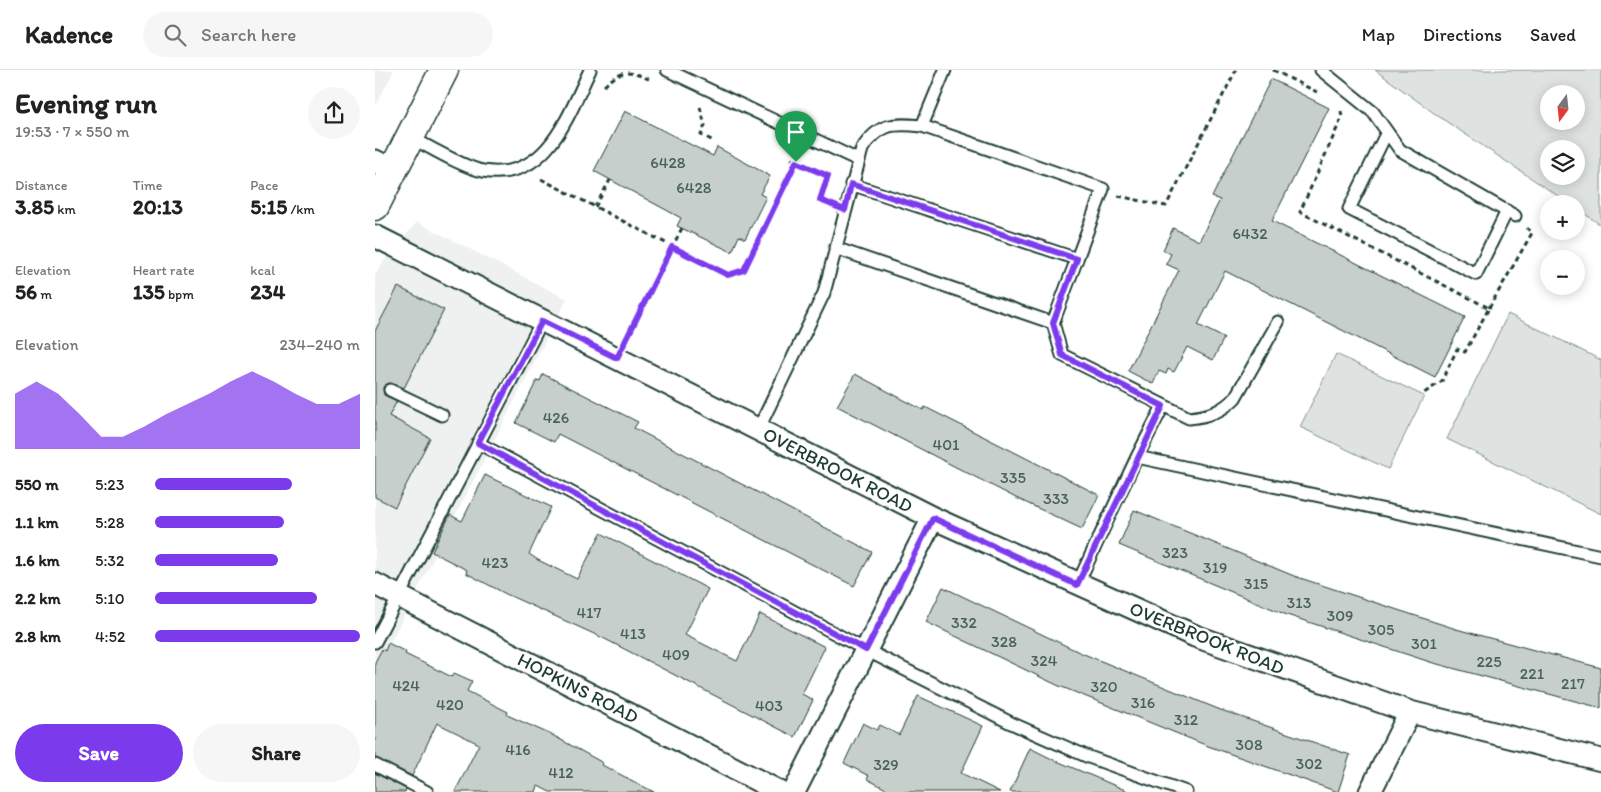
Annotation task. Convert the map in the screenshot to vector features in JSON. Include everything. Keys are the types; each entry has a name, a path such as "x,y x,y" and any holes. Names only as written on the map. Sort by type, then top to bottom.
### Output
{"main road":[{"path":"375,206 384,166 410,136 444,70"}],"street":[{"name":"OVERBROOK ROAD","path":"375,236 933,518 1077,585 1195,636 1410,712 1601,760"},
{"path":"794,792 933,518"},
{"name":"HOPKINS ROAD","path":"375,584 780,792"},
{"path":"1370,792 1410,712"}],"lane":[{"path":"410,136 482,171 509,170 531,162 551,147 590,70"},
{"path":"667,70 858,160"},
{"path":"922,126 945,70"},
{"path":"1321,70 1373,112 1400,150 1511,213 1476,274 1349,209 1387,132"},
{"path":"758,430 824,293 858,160 868,139 885,126 897,124 922,126 1103,189 1053,323 1062,355 1163,406 1189,418 1208,416 1225,408 1235,398 1278,322"},
{"path":"851,184 1077,259"},
{"path":"835,248 1053,323"},
{"path":"375,642 542,321"},
{"path":"390,390 442,415"},
{"path":"1077,585 1163,406"},
{"path":"478,443 866,650 1011,723 1061,745 1185,792"},
{"path":"1137,457 1601,556"},
{"path":"375,765 427,792"}],"path":[{"path":"1102,193 1166,206 1236,70"},
{"path":"791,159 828,176 820,200 845,210"},
{"path":"541,179 728,275 744,270 796,162"},
{"path":"595,207 610,180"},
{"path":"1489,308 1532,233 1511,213"},
{"path":"617,358 682,228"}],"shaded area":[{"path":"375,70 394,70 375,107"},
{"path":"1375,70 1601,70 1601,225 1585,214 1585,195 1556,195 1542,185 1585,185 1585,140 1540,140 1540,184 1438,116"},
{"path":"417,222 567,299 375,672 375,276 380,266"},
{"path":"1508,314 1601,360 1601,514 1447,439"},
{"path":"1336,354 1424,396 1388,469 1300,427"}],"building":[{"path":"1271,79 1329,108 1272,221 1465,317 1435,377 1225,271 1198,325 1224,338 1213,360 1187,347 1174,372 1168,369 1166,374 1159,371 1153,384 1128,371 1179,270 1166,264 1171,254 1163,250 1173,228 1199,241 1220,200 1212,197"},
{"path":"625,111 713,156 717,147 770,176 760,194 766,197 745,239 739,236 732,252 677,226 681,218 594,171"},
{"path":"398,287 444,310 404,388 390,383 383,387 384,395 397,401 389,416 430,438 395,507 375,497 375,331"},
{"path":"543,374 638,422 634,428 872,552 854,586 558,434 554,442 516,423 537,380 540,381"},
{"path":"855,374 923,410 925,407 1099,495 1082,529 1016,498 837,406"},
{"path":"485,475 551,507 529,554 538,560 577,579 601,533 708,589 685,635 737,661 760,614 825,647 802,694 813,700 795,737 603,638 506,594 466,573 467,570 432,552 450,515 462,521"},
{"path":"1134,510 1294,576 1456,629 1601,668 1601,708 1430,662 1287,615 1119,545"},
{"path":"943,587 1079,652 1218,709 1350,755 1338,792 1208,746 1057,685 926,622"},
{"path":"388,643 406,652 405,654 452,677 454,673 472,681 467,691 508,712 507,715 554,736 603,763 602,765 654,792 550,792 538,786 536,792 455,792 479,744 437,723 412,776 375,758 375,662 382,649 385,651"},
{"path":"918,696 983,726 961,773 1000,792 892,792 867,779 869,776 844,763 863,723 877,730 880,725 899,735"},
{"path":"1030,748 1052,759 1130,792 1010,792"},
{"path":"375,773 406,789 405,792 375,792"}],"route":[{"path":"796,162 828,176 820,200 845,210 851,184 1077,259 1053,323 1062,355 1163,406 1077,585 933,518 866,650 478,443 542,321 617,358 672,247 728,275 744,270 796,162"}]}
